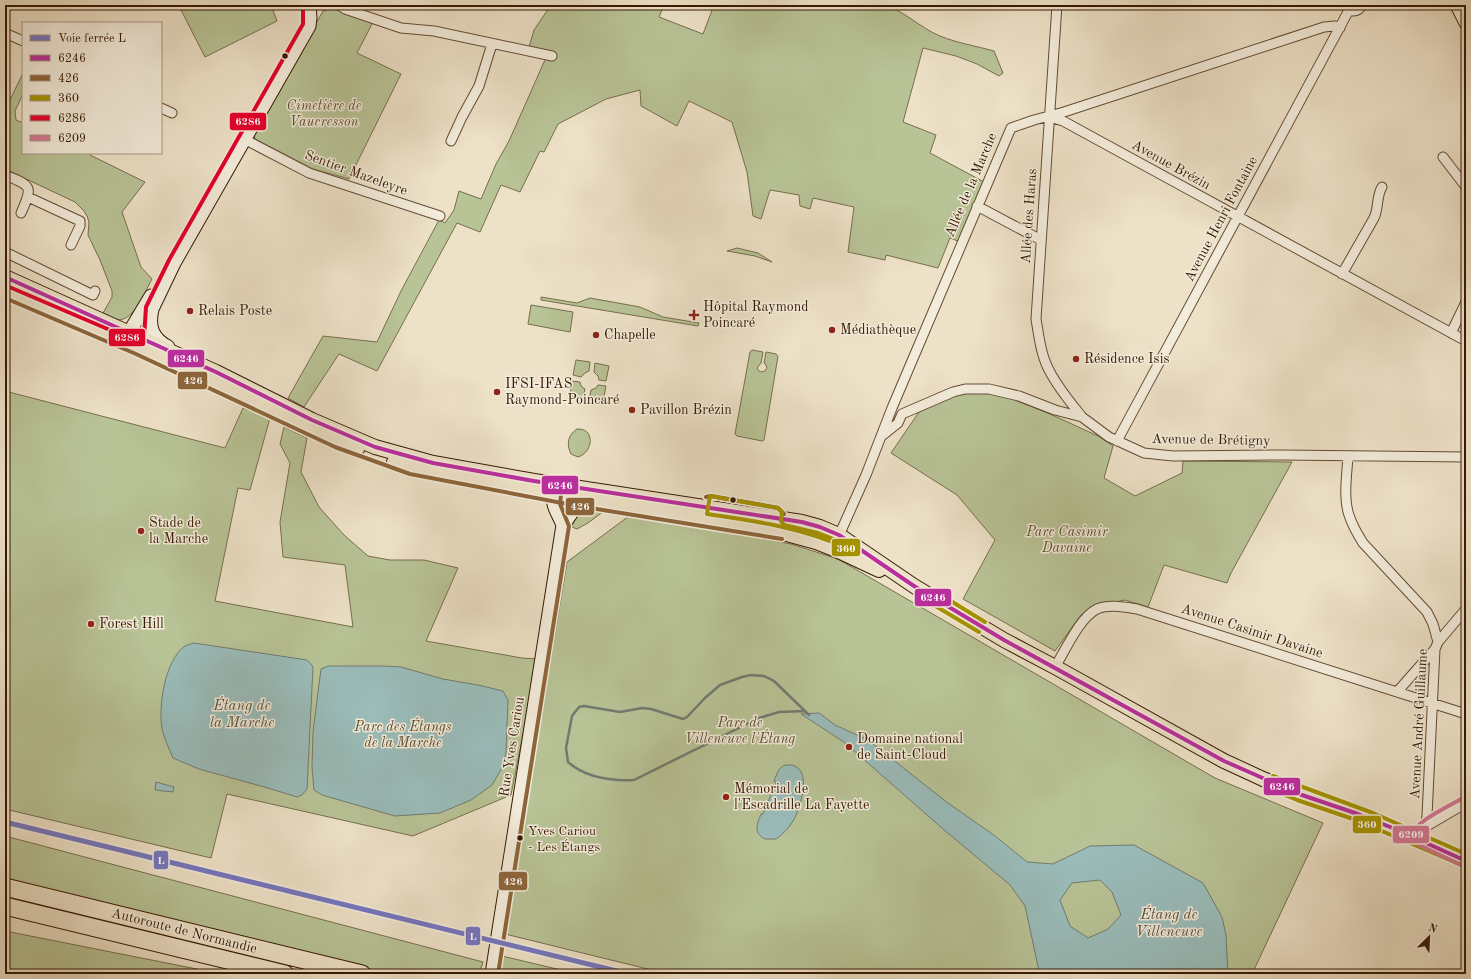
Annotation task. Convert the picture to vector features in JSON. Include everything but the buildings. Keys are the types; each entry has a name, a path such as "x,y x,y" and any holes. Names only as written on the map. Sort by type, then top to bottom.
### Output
{"highway":[{"name":"Autoroute de Normandie","path":"5,887 362,974"},
{"name":"Autoroute de Normandie","path":"5,906 285,974"}],"main road":[{"path":"5,277 126,338"},
{"path":"5,291 144,346 338,442 412,468 580,494 783,533 834,548 914,586"},
{"path":"144,346 187,359 356,440 433,463 555,490"},
{"path":"580,494 802,522 820,527 839,535 914,586 1004,640 1224,761 1263,780 1358,814 1416,837 1466,861"}],"street":[{"path":"144,346 151,326 152,309 174,264 309,26 309,5"},
{"path":"339,5 344,9 394,26 434,31 552,56"},
{"name":"Allée des Haras","path":"1057,5 1036,319 1044,357 1050,372 1082,418"},
{"path":"1347,8 1358,11 1362,5"},
{"path":"1457,6 1466,23"},
{"name":"Avenue Henri Fontaine","path":"1117,441 1340,28 1347,8"},
{"name":"Allée de la Marche","path":"834,548 1011,128 1034,120 1049,117 1324,27 1335,26 1340,28"},
{"path":"5,33 22,41"},
{"path":"451,141 479,86 492,44"},
{"path":"162,108 172,113"},
{"name":"Avenue Brézin","path":"1049,117 1063,121 1238,218 1466,341"},
{"name":"Sentier Mazeleyre","path":"244,139 309,173 440,216"},
{"path":"1444,157 1466,187"},
{"path":"5,175 23,182 28,187 29,194 21,213"},
{"path":"1342,274 1374,218 1377,211 1378,194 1382,187"},
{"path":"28,197 80,221 80,226 70,245"},
{"path":"977,206 1041,240"},
{"path":"5,252 93,295 95,291"},
{"path":"126,338 150,297 174,264"},
{"path":"1451,333 1466,302"},
{"path":"151,326 157,340 187,359"},
{"name":"Avenue de Brétigny","path":"882,436 898,423 902,414 953,392 965,389 989,389 1019,396 1055,410 1082,418 1117,441 1144,453 1173,456 1466,457"},
{"path":"892,408 902,414"},
{"path":"1348,456 1346,497 1348,515 1357,534 1363,543 1426,612 1433,624 1436,645 1397,692"},
{"name":"Rue Yves Cariou","path":"493,968 561,519 554,506 555,490"},
{"path":"561,519 572,514 577,505 580,494"},
{"name":"Avenue Casimir Davaine","path":"1055,667 1082,621 1096,609 1116,606 1137,609 1466,714"},
{"name":"Avenue André Guillaume","path":"1425,827 1427,816 1436,645 1466,609"},
{"path":"1416,837 1425,827 1466,803"}],"green space":[{"path":"271,5 277,21 205,57 181,10"},
{"path":"551,5 618,5 626,9 629,5 664,5 659,17 703,34 714,5 883,5 891,7 940,36 960,43 994,51 1003,73 999,76 977,64 956,56 923,48 903,122 936,135 930,153 984,182 958,241 950,238 938,268 886,255 885,260 848,252 854,207 813,198 810,209 800,206 799,195 770,190 761,219 753,216 747,172 732,122 689,101 677,126 641,106 640,90 606,99 558,124 544,152 540,151 520,192 501,185 480,232 457,223 377,371 339,354 304,407 288,398 323,336 377,342 401,291 439,220 445,223 454,210 459,191 481,199 496,164 509,141 548,53 529,47 534,30"},
{"name":"Cimetière de Vaucresson","path":"332,8 373,22 357,53 401,74 349,179 313,169 255,139 254,134 323,11"},
{"path":"22,75 22,96 15,111 16,120 22,123 22,154 90,154 145,182 122,212 141,267 152,279 139,304 130,315 124,319 118,320 103,313 112,297 112,291 88,235 89,222 84,211 75,202 5,169 5,107 7,106"},
{"path":"737,248 758,253 772,262 755,256 727,251"},
{"path":"541,297 577,303 590,298 640,307 663,317 699,323 698,326 541,300"},
{"path":"531,305 573,312 570,332 528,324"},
{"path":"752,350 763,352 761,363 757,368 761,372 765,371 767,368 764,363 766,352 776,354 778,356 764,440 762,441 737,436 735,434 750,352"},
{"path":"576,360 590,362 589,371 581,377 573,375"},
{"path":"595,363 609,366 606,381 599,380 598,376 594,372"},
{"path":"572,381 580,382 581,386 585,389 583,398 570,396"},
{"path":"598,385 606,386 603,401 589,399 591,390 596,388"},
{"name":"Parc Casimir Davaine","path":"972,390 997,393 1050,414 1098,436 1113,446 1104,478 1135,496 1182,473 1183,461 1292,462 1231,573 1227,583 1164,565 1148,607 1125,600 1096,606 1081,615 1055,651 963,599 995,540 957,495 891,453 919,412 954,395"},
{"name":"Parc des Étangs de la Marche","path":"5,391 225,448 243,408 270,418 250,490 238,488 215,601 353,627 345,565 283,557 280,522 290,463 280,444 284,427 307,438 301,472 319,507 344,535 368,556 390,560 424,560 458,568 426,641 522,658 538,659 511,795 413,836 227,794 211,858 5,809"},
{"path":"577,429 587,432 590,436 587,451 578,457 571,454 568,443 570,437"},
{"path":"592,508 604,511 577,529 572,527 579,515"},
{"name":"Domaine national de Saint-Cloud","path":"629,516 719,530 791,544 838,559 1215,778 1323,823 1252,974 668,974 505,934 567,562"},
{"path":"5,836 483,962 479,974 383,974 5,882"},
{"path":"5,931 222,974 5,974"},
{"path":"502,956 578,974 500,974"}],"water":[{"name":"Étang de la Marche","path":"194,643 307,660 311,664 313,667 307,789 302,795 297,797 199,769 173,758 162,729 161,708 164,684 172,662 178,653 185,646"},
{"name":"Étang de la Marche","path":"328,666 401,667 443,679 503,691 508,700 506,752 503,766 492,785 471,800 440,813 395,816 322,795 314,790 312,767 313,732 321,669"},
{"name":"Étang de Villeneuve","path":"819,713 835,725 868,740 948,803 995,836 1027,862 1053,864 1090,846 1134,845 1203,883 1222,917 1226,935 1228,974 1041,974 1039,971 1025,906 1010,885 943,829 844,742 801,714","holes":["1100,880 1112,892 1121,915 1108,929 1088,938 1070,926 1060,900 1072,883"]},
{"path":"786,765 795,766 800,771 803,778 802,797 796,815 790,826 776,839 765,839 761,837 757,831 758,821 761,814 763,814 776,782 774,781 779,769"},
{"path":"156,782 174,787 173,792 155,790"}],"waterway":[{"path":"805,711 779,712 759,718 634,780 607,779 590,775 568,762 566,748 572,716 579,707 584,706 620,712 642,708 651,709 683,719 687,717 720,685 751,675 764,676 774,681 809,715"}],"rail line":[{"name":"L","path":"5,822 629,974"}],"transit line":[{"name":"6286","path":"7,286 138,342 144,338 146,307 169,260 303,24 303,5"},
{"name":"6246","path":"5,277 216,372 312,420 375,447 433,463 534,481 802,522 820,527 839,535 914,586 1004,640 1224,761 1299,794 1358,814 1395,829 1466,861"},
{"name":"426","path":"5,298 136,354 335,447 410,474 578,506 782,539"},
{"name":"426","path":"498,974 569,526 560,504 562,485"},
{"name":"360","path":"710,496 778,508 782,512 781,521 784,525 818,533 836,540 849,549 815,536 780,526 707,514 710,496"},
{"name":"426","path":"706,497 711,496 778,508 784,514"},
{"name":"360","path":"933,590 985,622"},
{"name":"360","path":"927,601 979,632"},
{"name":"360","path":"1273,776 1373,813 1466,854"},
{"name":"360","path":"1268,788 1297,800 1356,820 1464,866"},
{"name":"6209","path":"1463,798 1425,820 1413,831 1410,837 1413,842 1463,866"}],"place":[{"name":"Relais Poste","path":"190,311"},
{"name":"Hôpital Raymond Poincaré","path":"694,315"},
{"name":"Médiathèque","path":"832,330"},
{"name":"Chapelle","path":"596,335"},
{"name":"Résidence Isis","path":"1076,359"},
{"name":"IFSI-IFAS Raymond-Poincaré","path":"497,392"},
{"name":"Pavillon Brézin","path":"632,410"},
{"name":"Stade de la Marche","path":"141,531"},
{"name":"Forest Hill","path":"91,624"},
{"name":"Domaine national de Saint-Cloud","path":"849,747"},
{"name":"Mémorial de l'Escadrille La Fayette","path":"726,797"},
{"name":"Yves Cariou - Les Étangs","path":"520,838"}],"park label":[{"name":"Parc de Villeneuve l'Étang","path":"740,732"}]}
